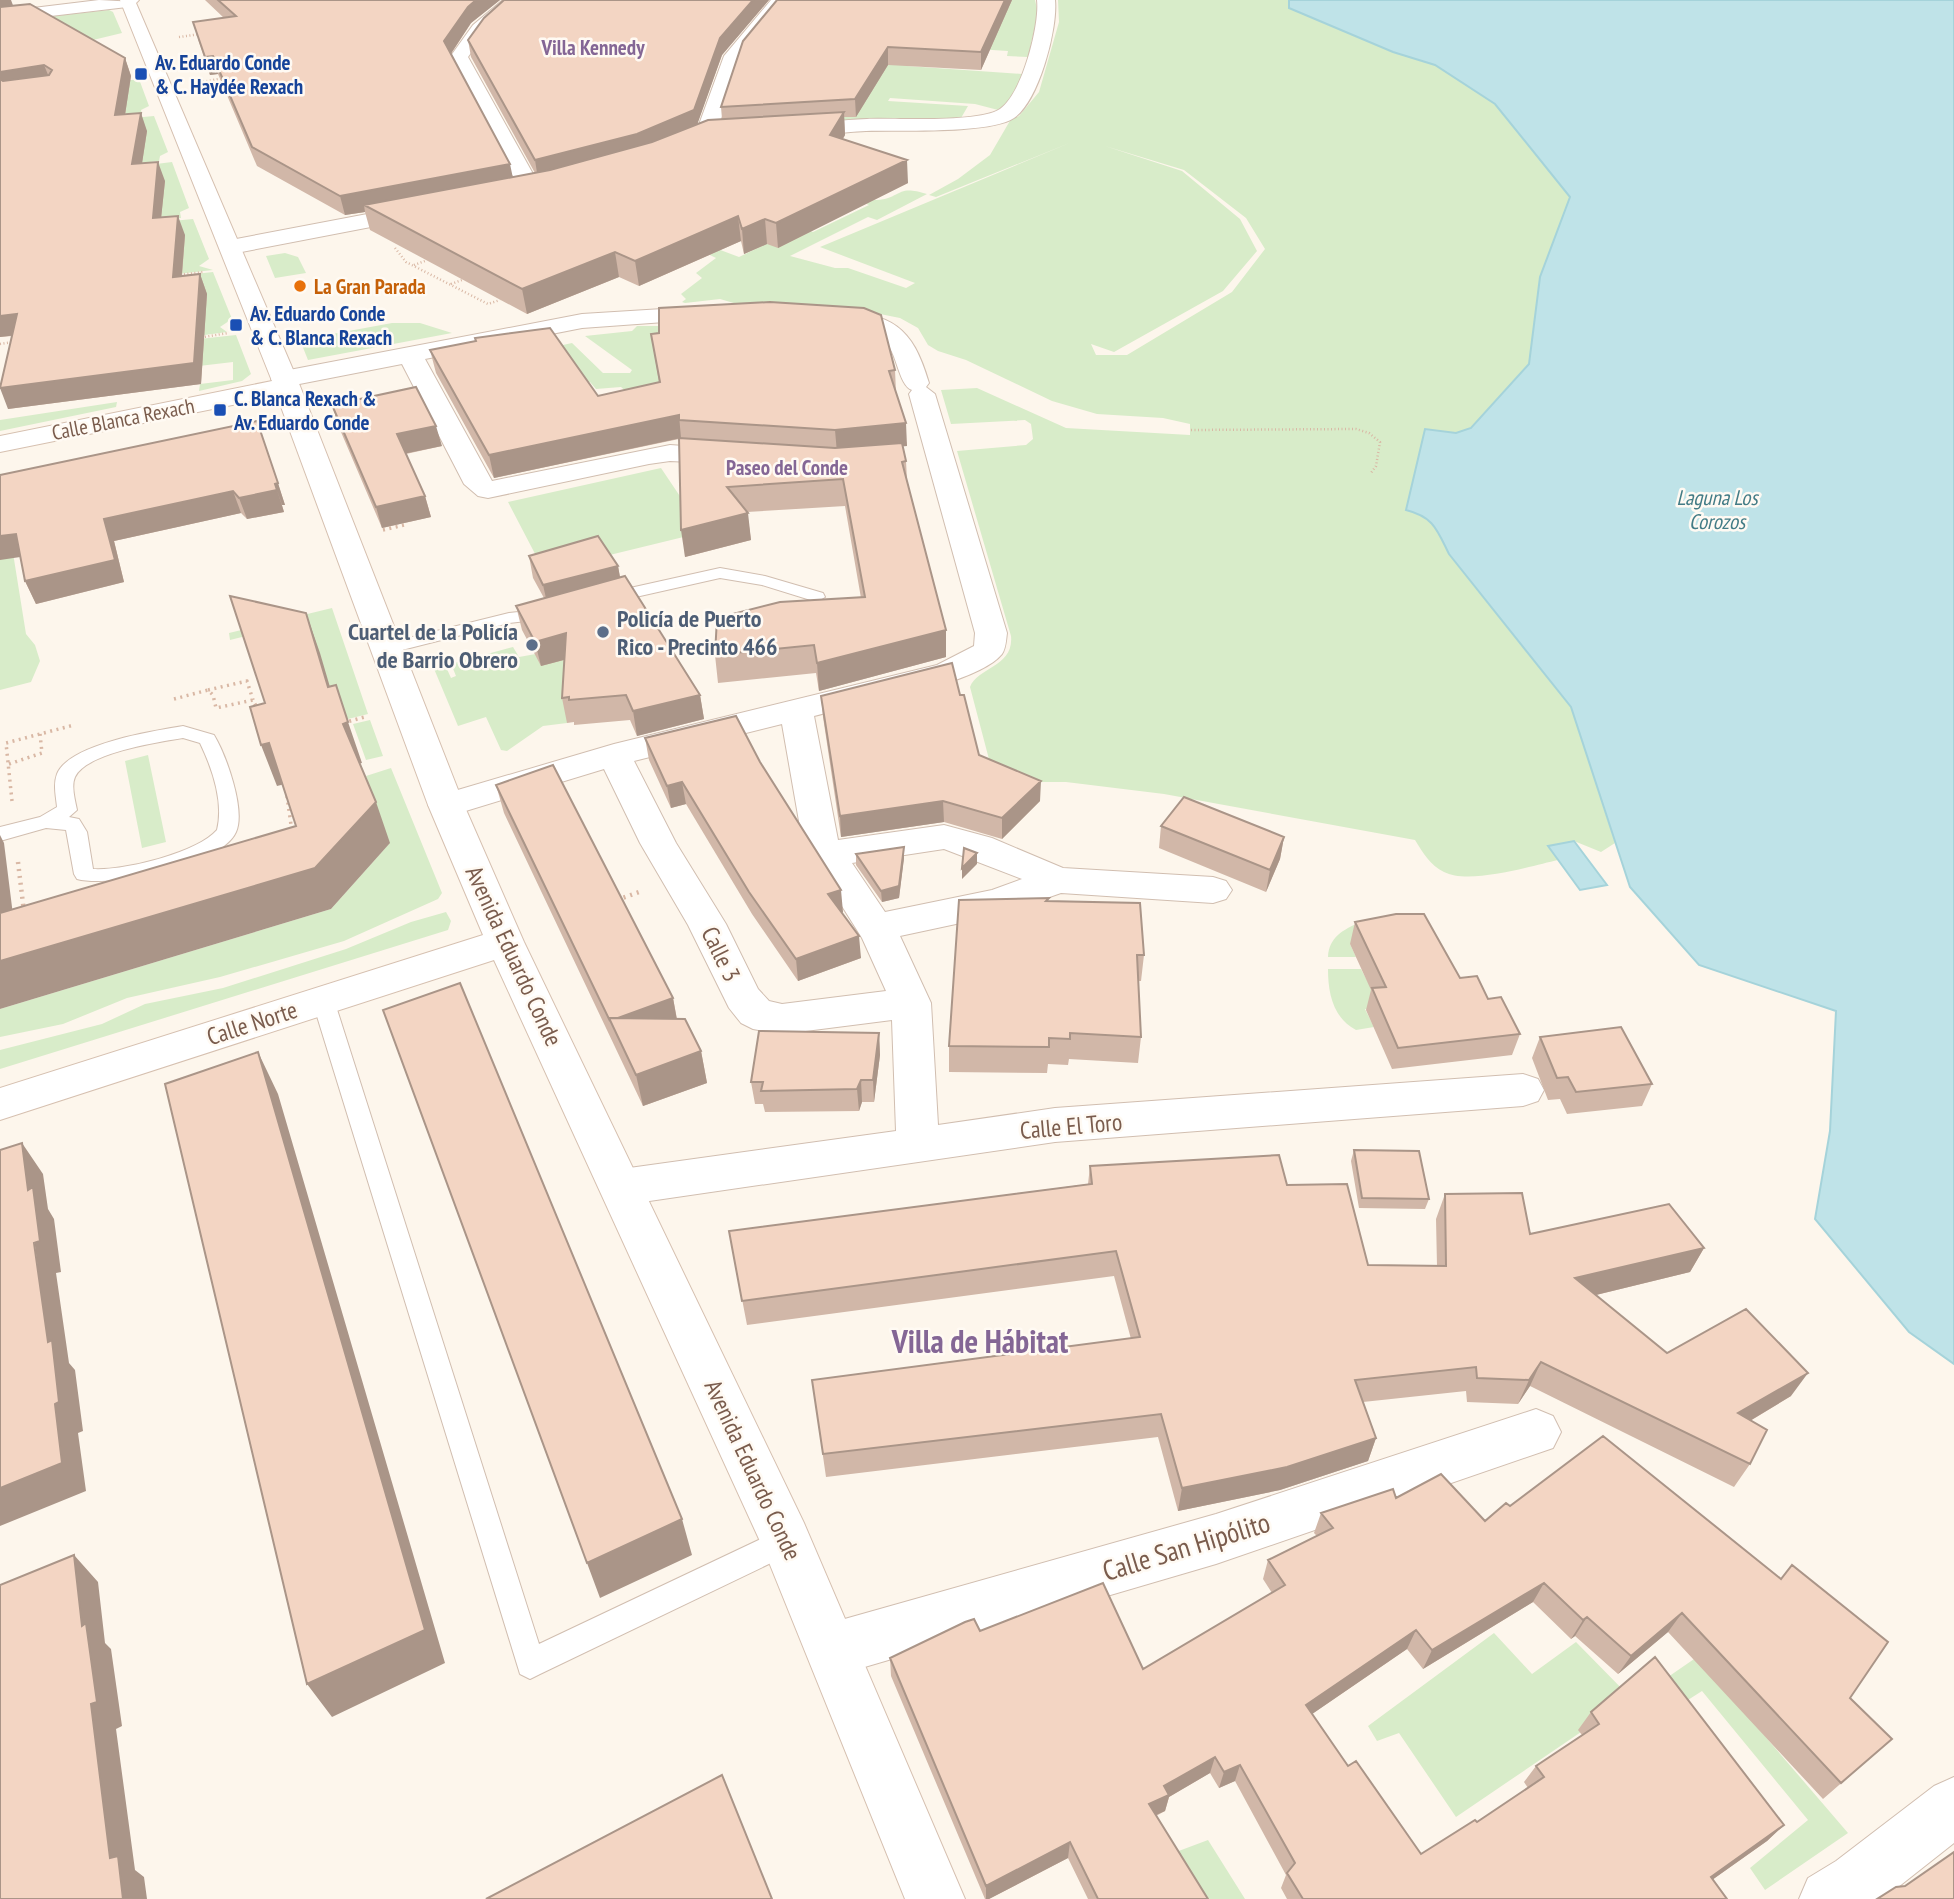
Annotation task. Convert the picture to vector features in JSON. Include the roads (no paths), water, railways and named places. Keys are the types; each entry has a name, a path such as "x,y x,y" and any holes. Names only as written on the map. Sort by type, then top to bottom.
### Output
{"street":[{"path":"514,0 479,29 459,57 521,192 554,185"},
{"path":"706,134 733,55 780,0"},
{"path":"775,133 849,126 969,123 1007,114 1024,93 1044,34 1048,17 1045,0"},
{"path":"0,18 128,1"},
{"name":"Avenida Eduardo Conde","path":"128,1 285,382 446,805 505,942 786,1541 834,1650 935,1899"},
{"path":"659,155 706,134 733,134"},
{"path":"231,247 444,207"},
{"name":"Calle Blanca Rexach","path":"0,444 410,354 582,321 732,313"},
{"path":"446,805 614,755 948,672 977,660 989,649 991,632 926,457 919,389 901,337 891,328 869,320 810,315"},
{"path":"410,354 478,484 488,490 660,454 753,457"},
{"path":"796,709 815,824 828,854 875,928 911,1003 918,1142"},
{"name":"Calle 3","path":"614,755 658,844 707,924 743,998 755,1012 767,1018 782,1019 911,1003"},
{"path":"828,854 944,837 979,847 1058,880 1213,890"},
{"path":"875,928 999,902 1058,880"},
{"name":"Calle Norte","path":"0,1104 505,942"},
{"name":"Calle El Toro","path":"622,1187 918,1142 1055,1125 1523,1090"},
{"name":"Calle San Hipólito","path":"834,1650 1216,1539 1536,1432"},
{"path":"1829,1899 1857,1882 1954,1806"}],"lane":[{"path":"589,603 704,574 720,573 765,581 817,597"},
{"path":"386,649 509,618 565,610"},
{"path":"183,733 207,739 229,808 227,831 219,842 206,849 113,876 94,878 84,874 77,832 69,817 64,785 67,773 85,756 183,733"},
{"path":"0,834 69,817"},
{"path":"323,1000 530,1664 786,1541"}],"water":[{"name":"Laguna Los Corozos","path":"1289,0 1954,0 1954,1364 1909,1332 1815,1219 1830,1131 1836,1011 1699,965 1630,887 1571,707 1449,554 1434,526 1423,516 1406,510 1425,429 1456,433 1471,428 1529,364 1540,277 1570,197 1495,104 1435,65 1393,52 1289,8"},
{"path":"1574,841 1607,885 1580,890 1548,846"}],"place":[{"name":"Av. Eduardo Conde & C. Haydée Rexach","path":"141,74"},
{"name":"La Gran Parada","path":"300,286"},
{"name":"Av. Eduardo Conde & C. Blanca Rexach","path":"236,325"},
{"name":"C. Blanca Rexach & Av. Eduardo Conde","path":"220,410"},
{"name":"Policía de Puerto Rico - Precinto 466","path":"603,632"},
{"name":"Cuartel de la Policía de Barrio Obrero","path":"532,645"}],"district":[{"name":"Villa Kennedy","path":"593,47"},
{"name":"Paseo del Conde","path":"787,467"},
{"name":"Villa de Hábitat","path":"980,1341"}]}
